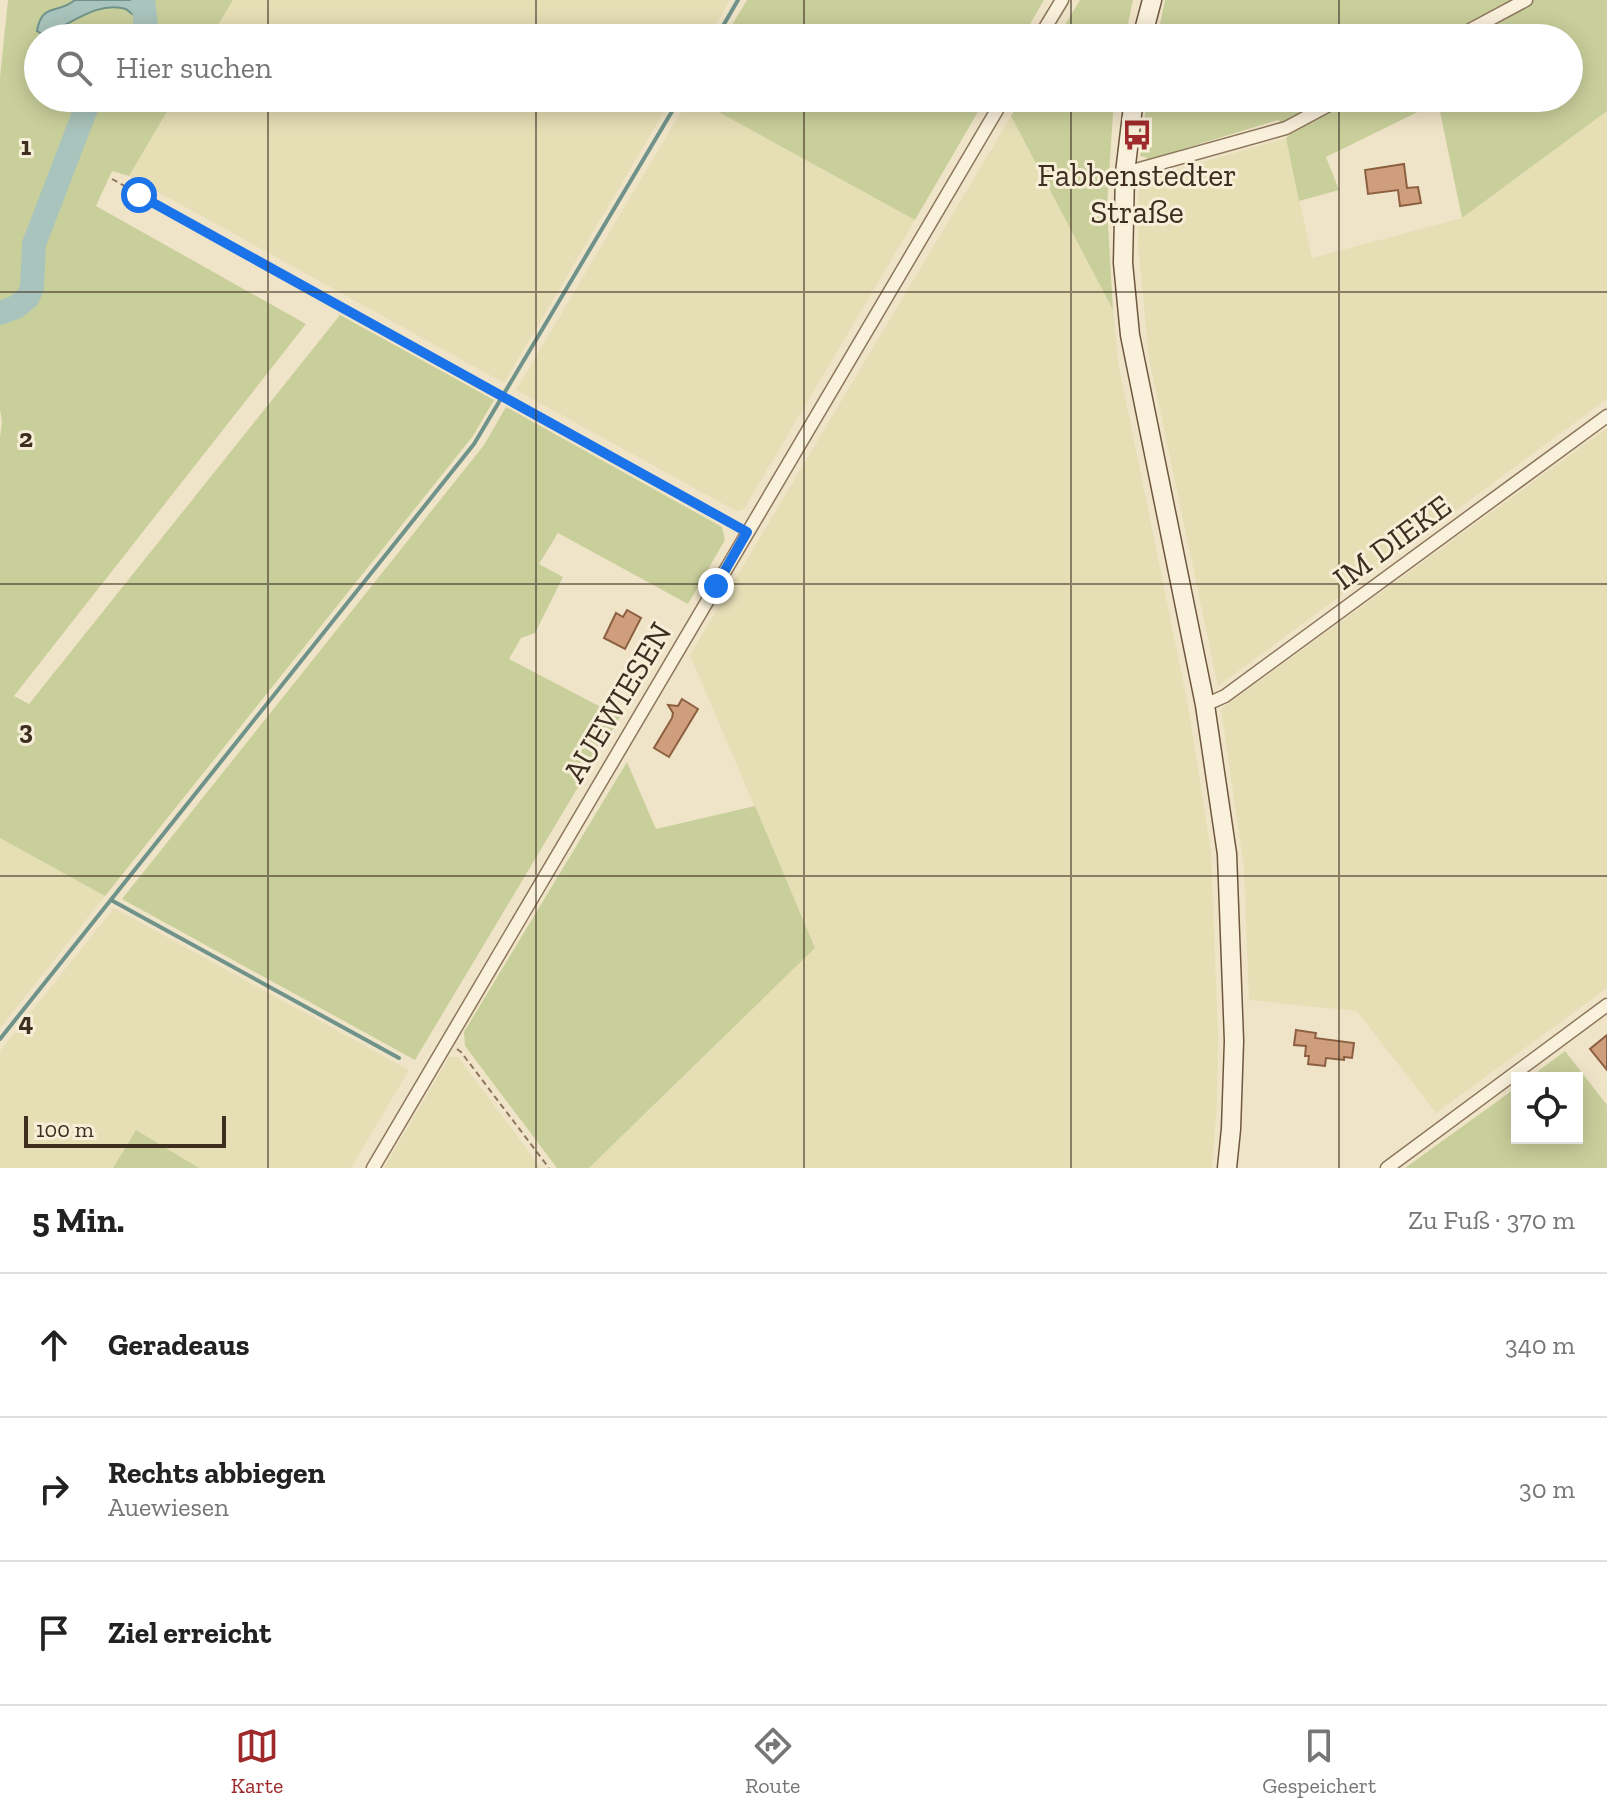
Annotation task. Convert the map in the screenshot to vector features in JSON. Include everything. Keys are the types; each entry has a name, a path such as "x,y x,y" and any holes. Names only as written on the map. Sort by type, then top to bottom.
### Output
{"street":[{"path":"1047,24 1062,0"},
{"path":"1146,24 1152,0"},
{"path":"1481,24 1526,0"},
{"name":"AUEWIESEN","path":"373,1168 996,112"},
{"path":"1132,112 1125,173 1123,263 1130,335 1205,705 1227,854 1234,1041 1227,1168"},
{"path":"1125,173 1286,128 1316,112"},
{"name":"IM DIEKE","path":"1205,705 1225,696 1607,416"},
{"path":"1387,1168 1607,1005"}],"path":[{"path":"112,179 747,532"},
{"path":"446,1042 461,1052 549,1168"}],"shaded area":[{"path":"233,0 730,0 716,24 218,24"},
{"path":"1607,111 1607,399 1218,686 1149,358 1138,244 1139,189 1148,178 1286,138 1312,258 1462,218"},
{"path":"167,112 664,112 504,383 129,176"},
{"path":"681,112 718,112 915,220 744,509 736,511 516,390"},
{"path":"1011,116 1113,310 1118,362 1188,705 1211,852 1218,1033 1212,1168 589,1168 815,948 690,655"},
{"path":"1607,428 1607,988 1436,1113 1357,1011 1249,1000 1244,867 1221,709"},
{"path":"0,838 105,896 0,1028"},
{"path":"114,908 409,1070 351,1168 199,1168 136,1131 113,1168 0,1168 0,1051"},
{"path":"449,1057 458,1057 541,1168 384,1168"}],"green space":[{"path":"8,0 136,0 137,24 24,24 24,112 81,112 28,242 25,289 12,300 0,304 0,77"},
{"path":"151,0 233,0 218,24 154,24"},
{"path":"747,0 1044,0 1030,24 732,24"},
{"path":"1080,0 1133,0 1128,24 1065,24"},
{"path":"1165,0 1607,0 1607,111 1462,218 1440,112 1583,112 1583,24 1160,24"},
{"path":"92,112 167,112 129,176 112,171 96,206 306,324 14,696 29,704 340,315 494,400 473,436 105,896 0,838 0,318 18,313 32,302 38,281 41,242"},
{"path":"718,112 978,112 915,220"},
{"path":"1013,112 1113,112 1107,207 1113,310 1011,116"},
{"path":"1145,112 1418,112 1326,157 1339,190 1299,201 1286,138 1293,132 1278,120 1150,159 1140,156"},
{"path":"506,407 722,527 725,540 688,604 558,533 539,564 563,577 535,633 521,638 509,659 620,717 415,1060 122,899 484,445"},
{"path":"627,762 656,829 755,806 815,948 589,1168 557,1168 465,1046 464,1032"},
{"path":"1565,1051 1581,1072 1537,1072"},
{"path":"1583,1074 1607,1105 1607,1168 1405,1168 1511,1091 1511,1144 1583,1144"},
{"path":"136,1130 199,1168 113,1168"}],"water":[{"path":"75,0 136,0 136,17 126,9 115,7 94,11 67,24 39,24 46,12"}],"building":[{"path":"1404,164 1407,188 1418,187 1421,203 1400,206 1398,190 1368,194 1365,170"},
{"path":"627,610 641,618 625,649 604,638 616,613 623,617"},
{"path":"682,699 698,709 669,757 654,748 672,718 673,713 668,705 678,706"},
{"path":"1296,1030 1316,1033 1315,1038 1354,1043 1352,1058 1326,1058 1325,1066 1308,1064 1306,1046 1294,1045"},
{"path":"1607,1035 1607,1070 1590,1049"}],"waterway":[{"path":"143,0 146,24"},
{"path":"724,24 738,0"},
{"path":"0,313 16,307 28,297 32,288 34,244 85,112"},
{"path":"0,1039 474,444 672,112"},
{"path":"111,900 399,1058"}],"place":[{"name":"Fabbenstedter Straße","path":"1137,135"}],"route":[{"path":"139,195 747,532 716,586"}]}
